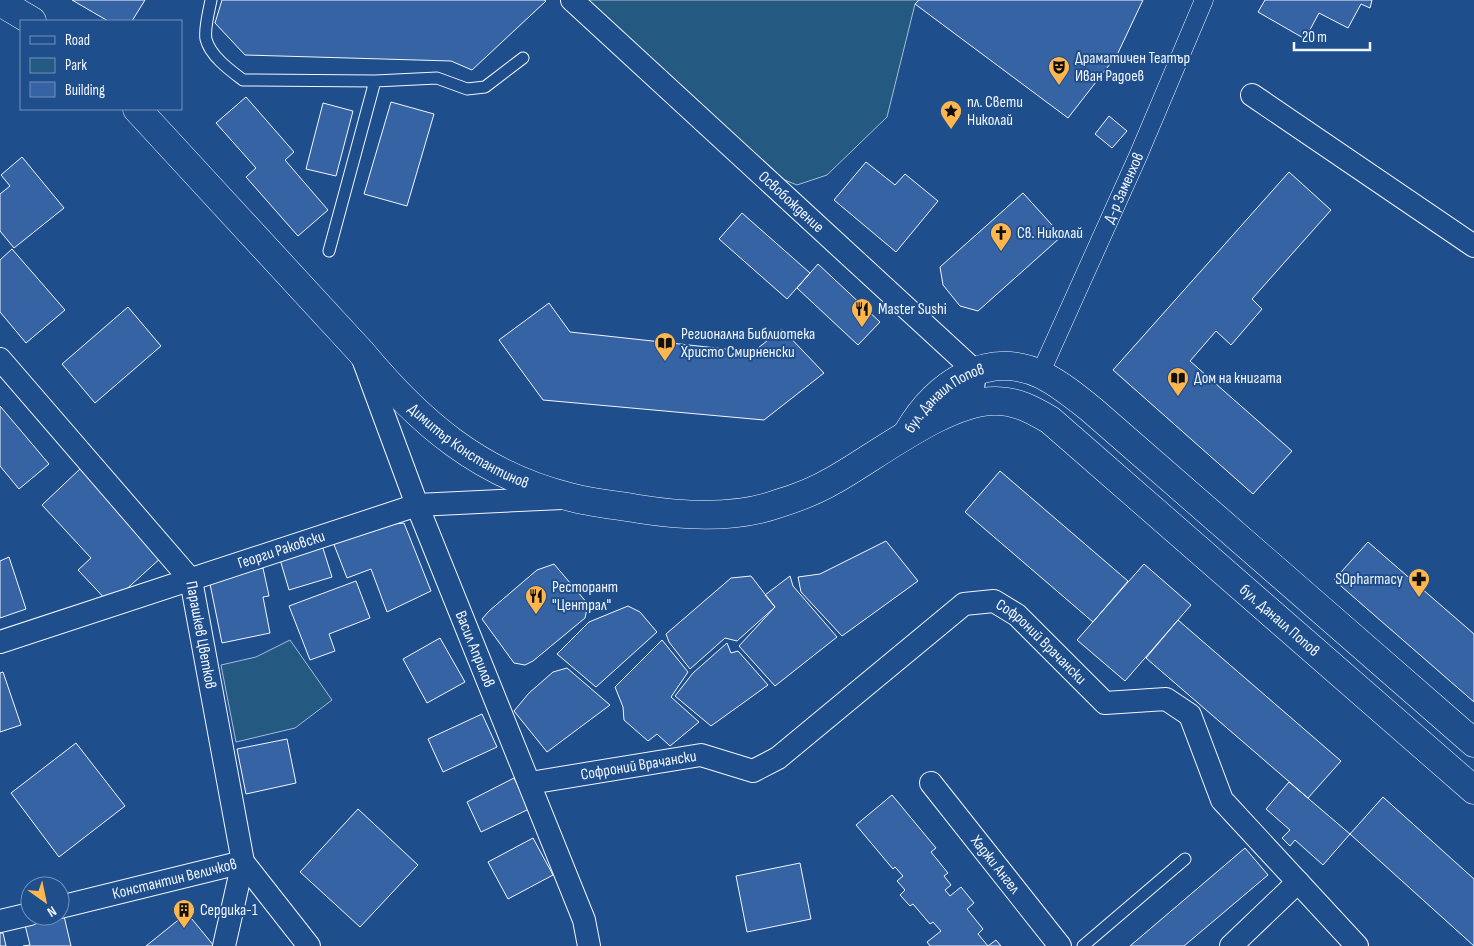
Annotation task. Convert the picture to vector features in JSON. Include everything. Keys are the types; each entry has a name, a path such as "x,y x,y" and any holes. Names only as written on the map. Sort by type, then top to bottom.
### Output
{"street":[{"name":"Освобождение","path":"572,0 975,371"},
{"name":"Д-р Заменхов","path":"1040,374 1138,156 1204,0"},
{"path":"0,2 30,20"},
{"path":"1252,95 1474,246"},
{"name":"Димитър Константинов","path":"138,110 361,352 389,386 418,415 456,445 509,478 572,498 656,511 719,514 746,512 775,506 832,482 908,432"},
{"name":"Васил Априлов","path":"361,352 418,505 584,920 589,946"},
{"name":"Парашкев Цветков","path":"0,358 191,580 243,862 224,946"},
{"name":"бул. Данаил Попов","path":"908,432 932,399 953,382 975,371 996,366 1018,368 1040,374 1068,390 1092,410 1474,743"},
{"path":"956,411 973,389 975,371"},
{"name":"бул. Данаил Попов","path":"908,432 977,403 996,400 1029,407 1050,420 1474,790"},
{"name":"Георги Раковски","path":"0,642 418,505 572,498"},
{"name":"Софроний Врачански","path":"530,783 700,755 753,771 778,758 964,604 994,601 1017,615 1105,703 1166,699 1190,714 1222,800 1357,946"},
{"name":"Хаджи Ангел","path":"931,783 1060,946"},
{"name":"Константин Величков","path":"70,904 243,862 309,946"},
{"path":"1231,946 1298,882"},
{"path":"0,921 20,916"}],"lane":[{"path":"211,0 206,39 220,60 243,80 374,81 437,78 467,89 485,87 523,58"},
{"path":"329,251 374,81"},
{"path":"1083,946 1185,859"}],"green space":[{"path":"570,0 919,0 915,4 887,117 827,175 797,185 770,174"},
{"path":"290,640 332,700 295,728 236,742 221,665 256,657"}],"building":[{"path":"72,0 145,0 133,20 106,20"},
{"path":"222,0 546,1 472,70 451,61 245,55 215,23"},
{"name":"Драматичен Театър Иван Радоев","path":"919,0 1143,0 1117,55 1068,118 915,4"},
{"path":"1265,0 1372,0 1370,8 1361,4 1348,28 1319,13 1305,39 1258,12"},
{"path":"246,97 294,152 285,160 328,210 298,236 246,177 256,168 216,123"},
{"path":"391,102 434,114 407,206 364,194"},
{"path":"323,103 353,111 336,176 306,169"},
{"path":"1109,116 1127,131 1112,148 1095,134"},
{"path":"22,157 64,208 14,248 0,231 0,194 10,186 1,175"},
{"path":"866,162 895,185 905,174 938,201 896,252 834,200"},
{"path":"1289,172 1331,210 1252,299 1262,309 1231,345 1216,331 1190,361 1292,451 1253,494 1113,370"},
{"name":"Св. Николай","path":"1023,193 1062,236 978,311 960,306 943,285 940,267"},
{"path":"742,213 810,273 787,299 719,239"},
{"path":"12,249 65,310 26,343 0,312 0,260"},
{"path":"818,264 880,322 858,345 797,288"},
{"name":"Регионална Библиотека Христо Смирненски","path":"549,303 570,332 753,352 782,329 824,373 764,420 543,400 499,340"},
{"path":"128,307 161,346 95,403 62,364"},
{"path":"0,406 49,464 19,489 0,466"},
{"path":"81,468 163,556 110,604 78,570 91,558 42,505"},
{"path":"1000,471 1128,581 1093,622 965,512"},
{"path":"404,523 431,591 387,612 371,569 347,578 333,542 366,527"},
{"path":"886,541 918,581 842,636 801,592 798,577 820,574"},
{"path":"321,542 332,577 289,590 279,556"},
{"path":"1368,542 1474,634 1474,702 1334,580"},
{"path":"9,557 26,609 0,618 0,561"},
{"name":"Ресторант \"Централ\"","path":"554,564 588,604 585,618 533,661 525,665 514,663 482,619 537,570"},
{"path":"1144,564 1191,605 1125,681 1077,640"},
{"path":"263,568 269,596 263,597 270,633 222,643 209,579"},
{"path":"751,576 775,607 737,641 725,638 690,669 669,642 666,634 731,578"},
{"path":"790,576 793,586 837,637 775,686 739,646 775,607 765,595"},
{"path":"356,581 370,618 329,634 335,651 310,660 289,606"},
{"path":"628,606 640,612 657,632 596,687 557,654 589,622"},
{"path":"1178,620 1341,761 1308,798 1146,658"},
{"path":"440,638 465,682 427,703 403,659"},
{"path":"662,640 688,672 671,697 699,722 670,746 657,734 648,741 624,720 623,707 615,687"},
{"path":"727,643 731,653 738,651 768,685 711,726 675,696 693,673"},
{"path":"567,668 610,705 547,752 514,711 529,693 553,672"},
{"path":"3,672 21,725 0,732 0,673"},
{"path":"482,714 497,747 443,772 428,739"},
{"path":"287,739 296,783 246,794 237,749"},
{"path":"76,743 125,806 59,857 11,793"},
{"path":"514,778 529,809 481,832 467,802"},
{"path":"1289,782 1350,834 1323,865 1295,840 1290,846 1282,838 1290,830 1266,809"},
{"path":"892,795 936,848 931,852 948,873 944,876 951,885 945,890 950,896 961,887 974,903 967,909 983,929 978,934 988,946 930,946 927,942 941,931 933,922 930,924 913,904 910,906 900,895 905,890 897,881 903,876 895,867 893,869 856,825"},
{"path":"1383,797 1474,879 1474,946 1350,834"},
{"path":"358,809 418,865 360,927 300,872"},
{"path":"533,838 553,875 508,899 488,862"},
{"path":"1245,848 1268,875 1184,946 1130,946"},
{"path":"800,863 811,919 747,932 736,876"},
{"name":"Сердика-1","path":"187,913 214,946 146,946"},
{"path":"25,926 66,926 71,946 23,946 30,945"},
{"path":"0,933 3,933 6,946 0,946"},
{"path":"996,940 1001,946 988,946"}],"place":[{"name":"Драматичен Театър Иван Радоев","path":"1059,86"},
{"name":"пл. Свети Николай","path":"951,130"},
{"name":"Св. Николай","path":"1001,252"},
{"name":"Master Sushi","path":"862,328"},
{"name":"Регионална Библиотека Христо Смирненски","path":"665,362"},
{"name":"Дом на книгата","path":"1178,397"},
{"name":"SOpharmacy","path":"1419,598"},
{"name":"Ресторант \"Централ\"","path":"536,615"},
{"name":"Сердика-1","path":"184,929"}]}
